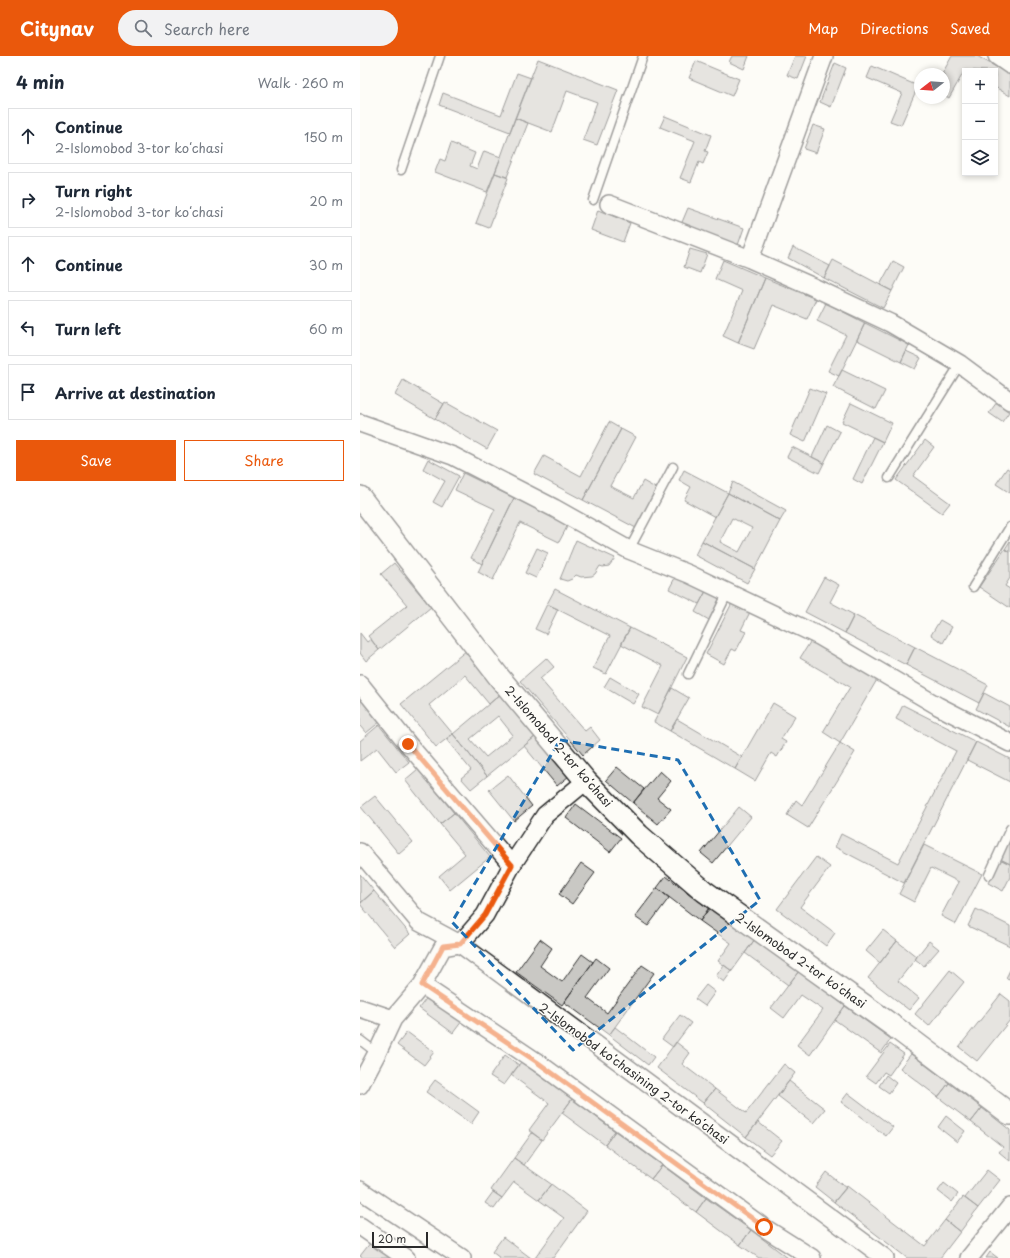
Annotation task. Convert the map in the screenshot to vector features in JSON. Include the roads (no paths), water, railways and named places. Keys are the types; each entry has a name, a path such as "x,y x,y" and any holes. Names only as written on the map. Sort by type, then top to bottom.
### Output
{"street":[{"path":"750,259 824,56"},
{"path":"997,56 1010,66"},
{"path":"601,202 750,259 890,323 960,364 1010,402"},
{"path":"360,423 453,456 554,508 629,550 689,574 727,594 819,636 938,706 1010,743"},
{"name":"2-Islomobod 2-tor koʻchasi","path":"360,497 499,677 586,781 639,835 704,891 896,1028 1010,1114"},
{"path":"360,684 408,744 512,865"},
{"path":"360,1085 393,1019 422,985 443,946 460,944 485,915 512,865 545,815 586,781"},
{"name":"2-Islomobod koʻchasining 2-tor koʻchasi","path":"360,852 419,922 460,944 886,1258"},
{"path":"422,985 537,1062 764,1227 812,1258"},
{"path":"360,1008 393,1019"},
{"path":"360,1190 462,1258"},
{"path":"969,1258 1010,1207"},
{"path":"360,1226 406,1258"}],"lane":[{"path":"401,170 440,56"},
{"path":"601,202 643,56"},
{"path":"889,478 960,364"},
{"path":"629,550 673,467"},
{"path":"973,586 1010,527"},
{"path":"688,674 727,594"},
{"path":"988,875 1010,829"},
{"path":"360,1040 377,1053"}]}
